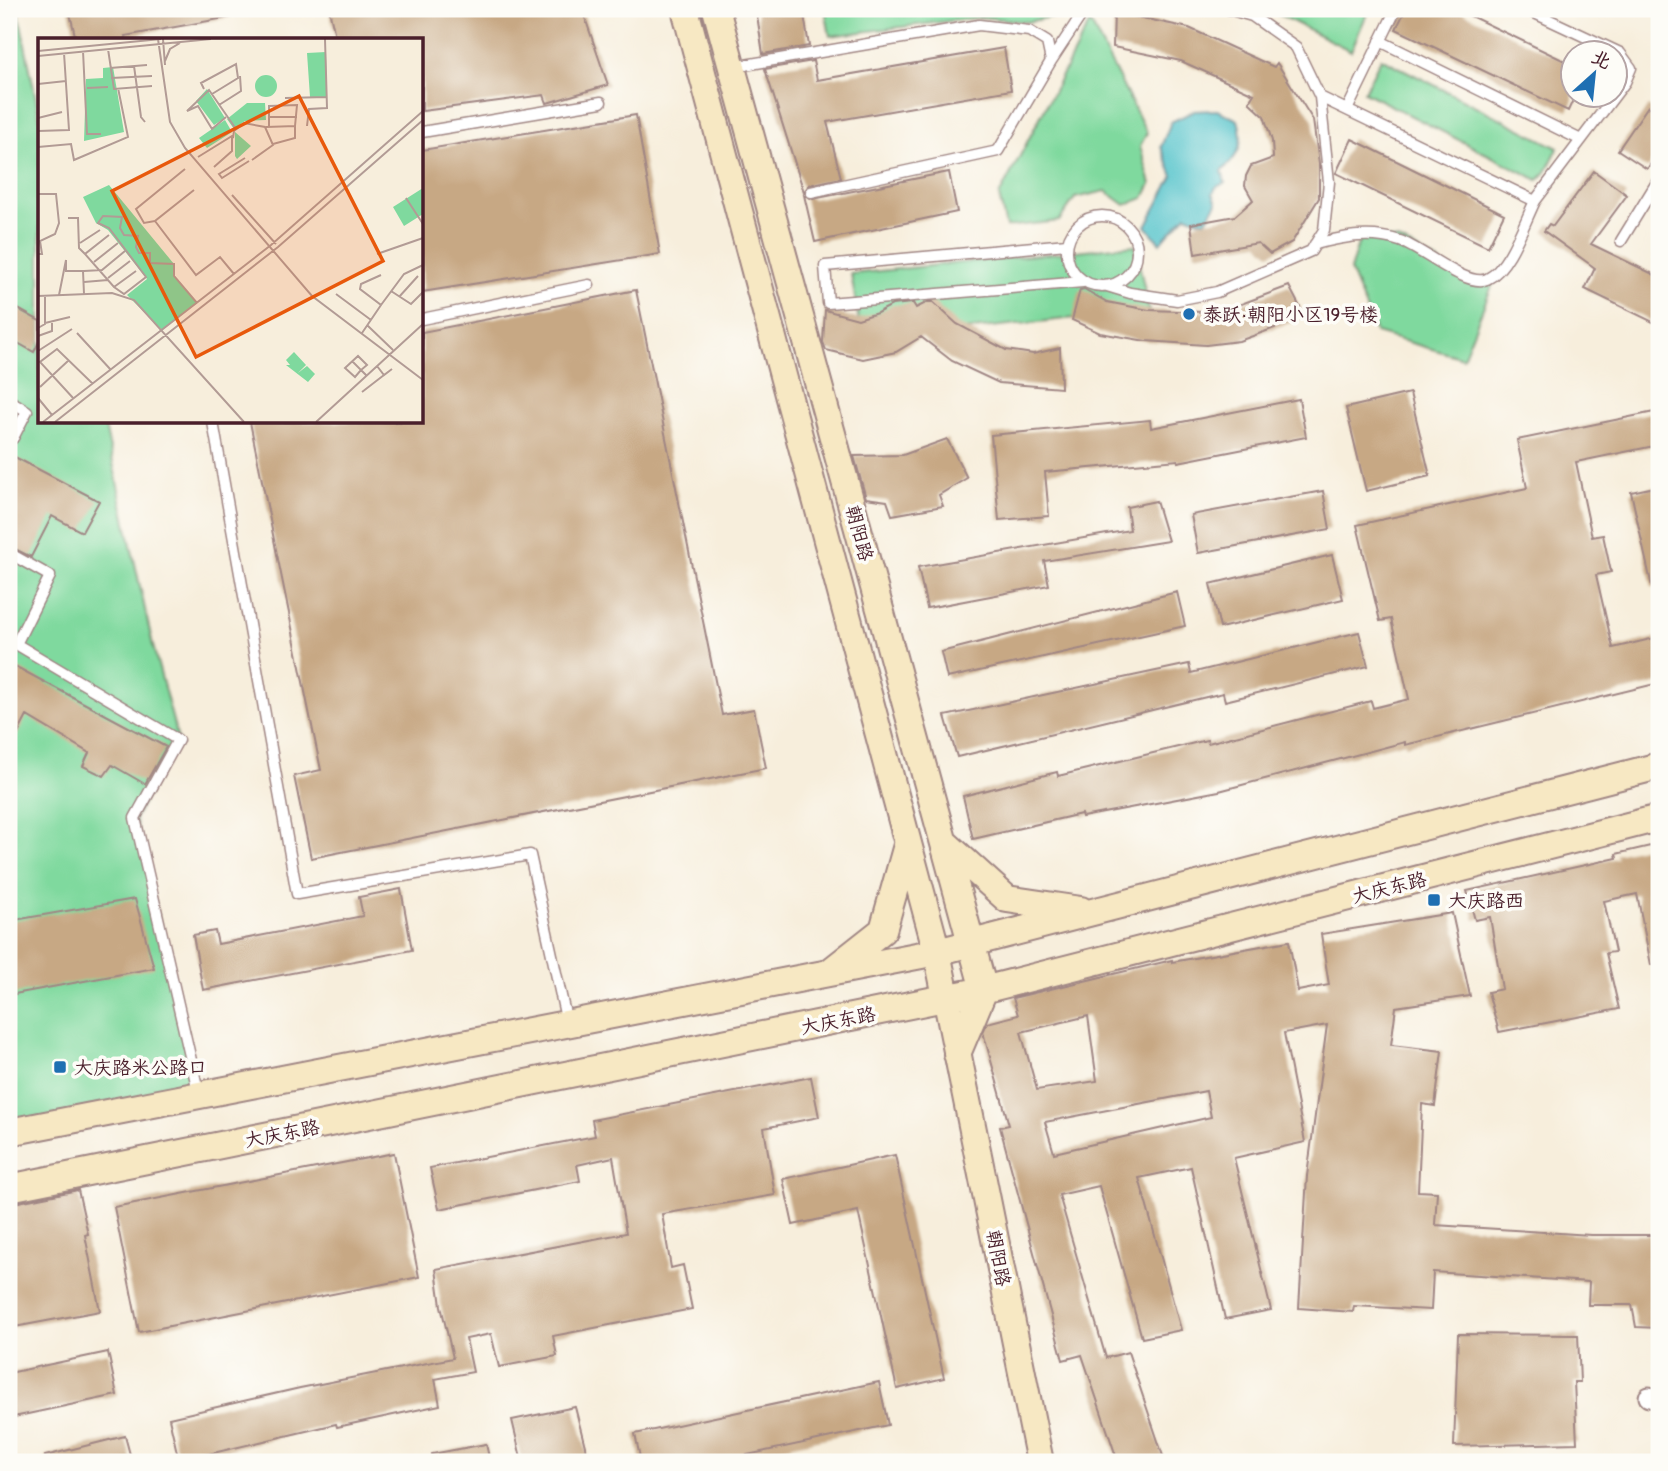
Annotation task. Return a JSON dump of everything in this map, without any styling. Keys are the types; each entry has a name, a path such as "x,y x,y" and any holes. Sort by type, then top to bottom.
{"main road":[{"name":"朝阳路","path":"685,9 937,952 1040,1462"},
{"name":"朝阳路","path":"716,9 984,990"},
{"path":"9,1132 937,952 1659,766"},
{"name":"大庆东路","path":"9,1188 984,990 1659,818"},
{"path":"829,973 883,930 907,844"},
{"path":"946,844 1007,899 1093,912"},
{"path":"957,1054 984,990"}],"lane":[{"path":"811,192 998,151 1082,14 1104,9"},
{"path":"1107,286 1130,293 1177,300 1217,292 1311,251 1324,229 1329,182 1320,96 1296,47 1252,16 1228,9"},
{"path":"1348,110 1396,9"},
{"path":"1315,244 1361,234 1401,241 1473,281 1487,279 1505,264 1535,201 1625,82 1631,68 1620,53 1526,9"},
{"path":"732,67 979,25 1029,31 1047,42 1051,61"},
{"path":"1380,41 1581,140"},
{"path":"1320,96 1535,201"},
{"path":"424,132 601,102"},
{"path":"1621,241 1659,179"},
{"path":"1067,244 825,266 828,303 1083,282 1107,286 1128,276 1137,255 1136,243 1123,223 1101,216 1089,218 1071,233 1066,256 1070,267 1083,282"},
{"path":"424,319 589,285"},
{"path":"9,400 27,411 13,438 9,438"},
{"path":"213,424 297,894 530,855 567,1024"},
{"path":"9,553 50,576 12,644 178,740 135,818 199,1095"}],"green space":[{"path":"9,9 18,9 38,109 38,424 104,424 153,646 178,740 135,818 199,1095 9,1132"},
{"path":"825,9 1067,9 1065,14 1027,22 982,17 830,36"},
{"path":"1268,9 1369,9 1351,51"},
{"path":"1090,22 1147,133 1140,146 1151,184 1144,198 1125,205 1106,191 1075,198 1059,221 1006,227 999,196"},
{"path":"1381,58 1558,148 1546,172 1538,180 1364,92"},
{"path":"1361,234 1401,241 1473,281 1495,278 1463,358 1376,333 1350,270"},
{"path":"1135,245 1149,310 862,341 851,274"}],"water":[{"path":"1217,110 1238,120 1241,135 1233,160 1222,171 1225,183 1216,187 1213,193 1217,203 1205,222 1186,215 1160,243 1146,226 1173,176 1161,147 1171,122 1194,111"}],"building":[{"path":"69,9 231,9 231,17 126,38 76,38"},
{"path":"329,9 582,9 608,85 547,103 544,95 424,111 424,38 336,38"},
{"path":"756,9 803,9 809,46 763,54"},
{"path":"1406,9 1456,9 1560,59 1560,107 1396,29"},
{"path":"1114,12 1189,28 1274,67 1277,63 1313,120 1319,164 1319,198 1292,242 1270,254 1258,243 1195,254 1191,224 1235,216 1253,200 1245,186 1246,176 1251,166 1273,158 1272,141 1264,116 1249,102 1254,94 1181,61 1113,47"},
{"path":"1004,48 1011,90 827,122 841,178 809,185 804,192 765,69 813,61 817,80"},
{"path":"1648,106 1659,113 1659,152 1647,169 1618,150"},
{"path":"636,115 660,254 424,292 424,150"},
{"path":"1352,139 1504,214 1488,247 1336,173"},
{"path":"1594,171 1627,195 1591,244 1659,277 1659,325 1585,289 1595,268 1544,231 1549,224 1553,226"},
{"path":"949,172 957,212 815,242 804,195 813,199"},
{"name":"泰跃·朝阳小区19号楼","path":"1289,286 1305,317 1239,341 1206,345 1146,341 1100,333 1072,320 1080,290 1084,289 1107,302 1149,310 1204,312 1236,306"},
{"path":"636,290 722,715 754,709 766,768 311,858 294,776 321,770 250,424 424,424 424,332"},
{"path":"933,302 957,324 1006,350 1033,354 1060,348 1061,388 999,383 952,361 921,337 896,352 863,359 826,350 823,342 825,310 858,319 892,305 913,303 916,308"},
{"path":"9,304 38,320 38,344 34,352 9,338"},
{"path":"1410,393 1430,476 1366,491 1346,408"},
{"path":"1299,399 1306,437 1178,462 1045,472 1049,516 999,520 991,435 1150,420 1151,428"},
{"path":"1659,411 1659,445 1576,462 1592,537 1603,535 1611,572 1596,575 1613,648 1659,637 1659,683 1405,745 1405,742 1219,791 1082,817 1081,814 973,839 963,796 1057,772 1058,776 1207,740 1208,743 1371,701 1373,708 1409,699 1391,619 1380,621 1357,525 1527,488 1517,440"},
{"path":"947,439 967,478 939,495 943,506 892,515 887,501 866,498 854,456 903,455"},
{"path":"9,454 99,501 82,532 52,516 31,557 9,546"},
{"path":"1659,486 1659,587 1652,587 1631,492"},
{"path":"1323,491 1330,529 1198,553 1191,515"},
{"path":"1156,501 1168,541 1044,561 1049,585 927,608 918,567 1130,530 1127,507"},
{"path":"1332,555 1343,599 1220,628 1210,584"},
{"path":"1177,592 1185,626 947,678 941,652"},
{"path":"1359,632 1368,666 1225,701 1223,693 957,757 945,716 1189,664 1191,673"},
{"path":"9,663 166,747 145,784 112,765 104,776 83,766 89,753 27,716 9,751"},
{"path":"1659,844 1659,964 1651,965 1637,894 1604,901 1615,952 1606,953 1619,1009 1499,1032 1488,992 1502,989 1490,917 1475,920 1467,891 1617,858 1616,854"},
{"path":"401,889 412,950 203,990 193,935 215,931 218,944 363,916 359,897"},
{"path":"135,899 154,968 9,995 9,921"},
{"path":"1452,913 1470,996 1396,1007 1391,1045 1442,1051 1435,1106 1422,1104 1418,1191 1437,1192 1435,1225 1591,1235 1659,1235 1659,1328 1636,1327 1632,1305 1588,1305 1589,1282 1433,1272 1431,1310 1354,1306 1353,1312 1299,1308 1307,1176 1327,1025 1284,1033 1305,1142 1234,1158 1271,1310 1225,1319 1191,1167 1139,1178 1181,1330 1142,1338 1099,1186 1059,1195 1106,1358 1128,1352 1165,1462 1118,1462 1082,1355 1063,1360 1000,1127 1009,1125 983,1032 987,1023 1018,1015 1013,998 1172,960 1289,941 1298,991 1329,985 1321,934","holes":["1088,1016 1097,1081 1037,1090 1021,1032","1206,1091 1211,1117 1054,1153 1045,1122"]},
{"path":"811,1077 819,1117 764,1128 775,1195 662,1214 671,1268 683,1265 692,1309 553,1336 557,1356 499,1367 491,1334 466,1339 473,1372 435,1379 440,1405 337,1427 336,1424 179,1461 169,1418 300,1388 453,1358 436,1269 626,1233 613,1157 577,1165 580,1181 439,1209 430,1168 595,1136 592,1120"},
{"path":"394,1153 419,1277 139,1332 114,1207"},
{"path":"895,1155 944,1378 897,1389 858,1211 793,1225 783,1179"},
{"path":"78,1190 100,1311 9,1328 9,1204"},
{"path":"1458,1334 1578,1335 1580,1382 1574,1382 1577,1443 1454,1446"},
{"path":"108,1352 117,1395 9,1418 9,1373"},
{"path":"879,1382 888,1425 714,1462 641,1462 635,1434"},
{"path":"575,1407 589,1462 522,1462 512,1420"},
{"path":"125,1436 132,1462 46,1462 45,1456"},
{"path":"486,1444 490,1462 433,1462 432,1454"}],"place":[{"name":"泰跃·朝阳小区19号楼","path":"1189,314"},
{"name":"大庆路西","path":"1434,900"},
{"name":"大庆路米公路口","path":"60,1067"}]}
